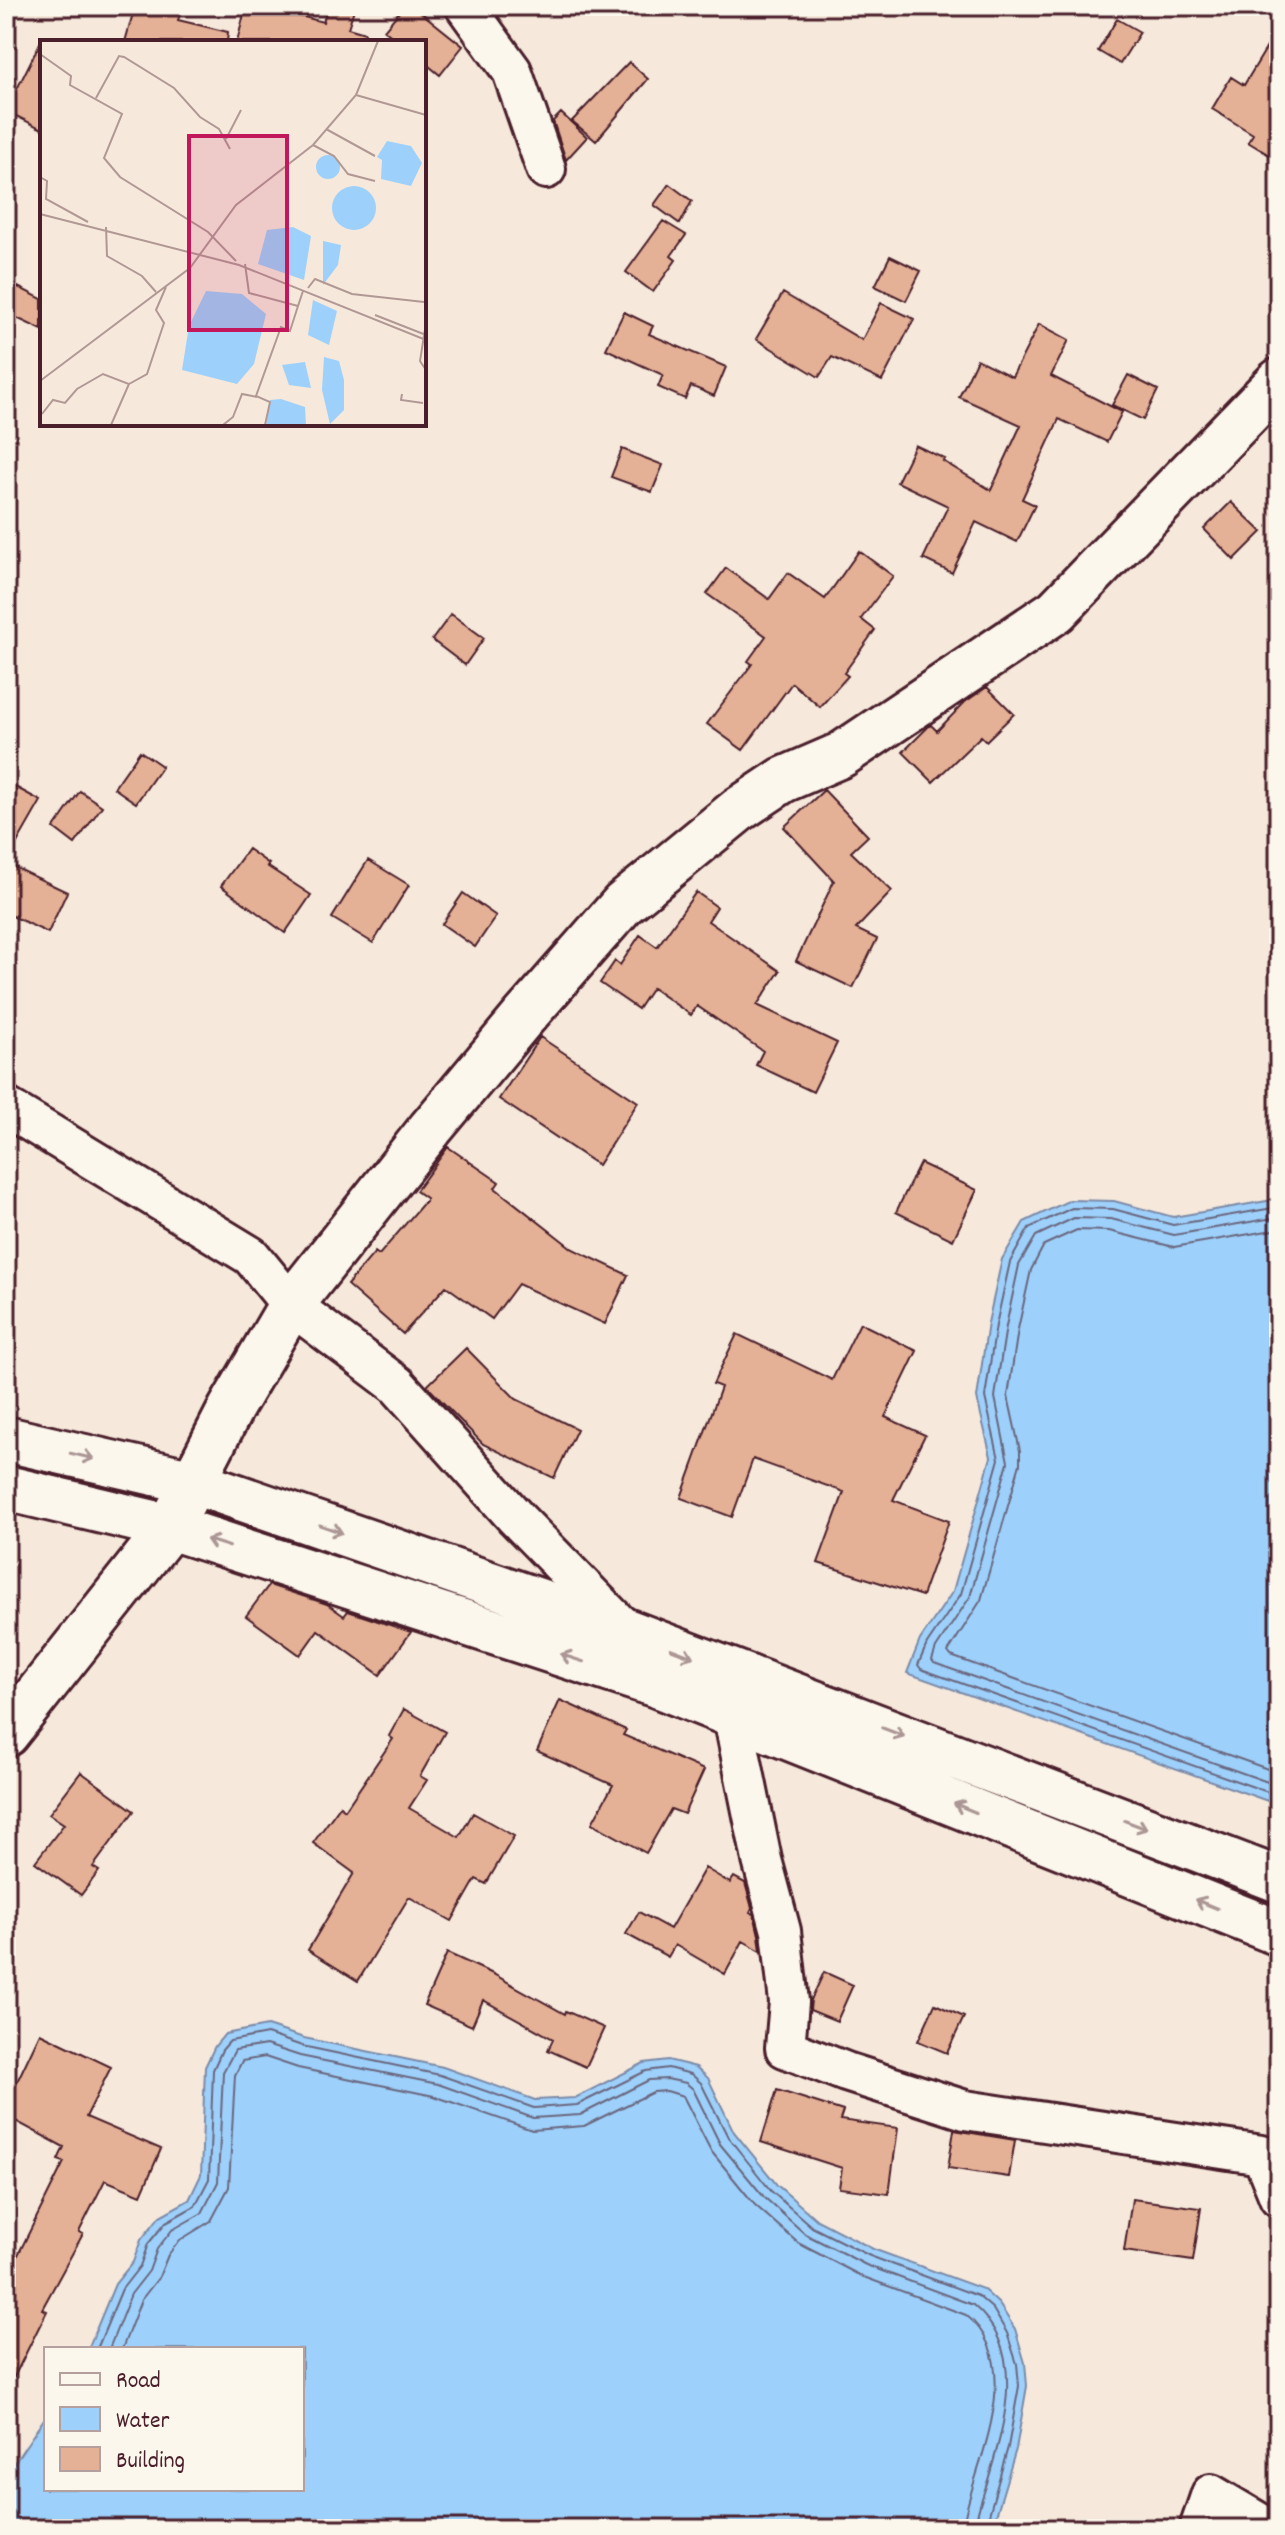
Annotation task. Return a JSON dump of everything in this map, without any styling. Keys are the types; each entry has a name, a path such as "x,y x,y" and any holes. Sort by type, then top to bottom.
{"main road":[{"path":"6,1734 170,1527 231,1408 291,1305 431,1128 623,904 738,810 783,780 841,755 1056,611 1279,381"},
{"path":"6,1439 194,1482 626,1631 1279,1880"},
{"path":"6,1488 170,1527 657,1685 1279,1933"}],"street":[{"path":"480,15 512,71 546,169"},
{"path":"6,1107 251,1256 291,1305 397,1385 516,1518 626,1631"},
{"path":"734,1673 733,1717 762,1860 781,1931 789,2002 785,2048 846,2072 965,2110 1262,2155 1279,2197"},
{"path":"1199,2529 1211,2494 1270,2529"}],"water":[{"path":"1279,1199 1279,1805 907,1673 920,1640 953,1591 991,1457 977,1398 988,1323 1002,1259 1024,1222 1070,1200 1114,1201 1173,1217"},
{"path":"267,2026 304,2038 443,2067 535,2100 575,2098 644,2063 668,2060 696,2067 708,2078 734,2132 777,2185 817,2220 873,2249 983,2289 999,2304 1015,2329 1025,2363 1027,2386 1016,2449 992,2529 6,2529 6,2475 44,2419 44,2491 304,2491 304,2347 89,2347 115,2284 133,2262 141,2240 160,2216 189,2200 201,2175 205,2067 225,2034"}],"building":[{"path":"135,6 183,6 178,20 228,32 227,40 126,40"},
{"path":"246,6 262,6 323,22 328,6 355,6 348,28 365,33 364,40 238,40"},
{"path":"404,6 413,6 463,46 440,75 426,64 426,40 396,40 384,30"},
{"path":"1117,19 1140,32 1120,64 1098,51"},
{"path":"1279,27 1279,161 1248,142 1253,134 1212,109 1231,77 1244,85"},
{"path":"40,43 40,128 6,111"},
{"path":"629,62 648,79 596,141 572,121"},
{"path":"561,113 587,137 566,160 553,121"},
{"path":"669,184 692,201 680,224 654,205"},
{"path":"663,221 686,235 671,256 676,260 653,292 626,272"},
{"path":"890,256 921,271 906,301 875,286"},
{"path":"6,281 40,298 40,329 6,313"},
{"path":"783,293 862,340 881,303 914,319 882,381 832,357 819,377 756,339"},
{"path":"624,312 653,326 649,334 726,367 714,396 691,386 685,399 658,387 663,375 606,349"},
{"path":"1039,324 1069,340 1051,376 1122,412 1107,442 1059,419 1022,499 1035,505 1017,542 976,522 952,573 923,559 948,506 897,482 915,445 945,459 943,461 991,490 1021,425 959,397 977,359 1012,377"},
{"path":"1128,375 1158,390 1143,420 1112,405"},
{"path":"622,449 663,465 652,492 611,477"},
{"path":"1231,502 1262,532 1234,560 1204,529"},
{"path":"859,551 893,576 861,619 875,630 844,673 848,676 820,707 792,683 743,750 707,724 752,664 748,661 766,636 707,594 726,568 769,599 788,573 825,599"},
{"path":"451,614 484,638 465,665 432,640"},
{"path":"987,687 1014,714 986,741 981,736 933,782 903,752 928,727 931,725 937,731 965,702"},
{"path":"140,751 162,766 136,803 114,788"},
{"path":"6,782 41,801 6,862"},
{"path":"824,790 868,836 851,852 892,891 856,929 877,939 853,988 796,961 834,881 784,827"},
{"path":"80,791 102,806 75,844 54,828"},
{"path":"248,849 269,864 267,866 311,895 285,933 221,886"},
{"path":"368,860 409,885 373,943 332,918"},
{"path":"6,863 67,892 48,933 6,913"},
{"path":"696,892 717,907 708,921 780,971 757,1005 837,1043 813,1092 756,1065 763,1051 697,1006 691,1015 652,988 638,1009 600,983 615,961 620,965 640,935 657,947"},
{"path":"463,893 496,916 475,947 442,924"},
{"path":"540,1037 638,1102 598,1165 499,1099"},
{"path":"448,1147 499,1182 495,1188 573,1249 628,1275 605,1324 518,1284 492,1319 446,1286 403,1334 347,1285 375,1252 379,1255 427,1199 416,1191"},
{"path":"920,1163 977,1190 953,1240 896,1212"},
{"path":"860,1323 917,1351 885,1417 925,1435 893,1500 949,1521 922,1596 818,1563 844,1492 753,1459 732,1517 681,1498 721,1387 713,1384 737,1334 832,1380"},
{"path":"466,1348 516,1399 577,1429 554,1478 483,1444 427,1386"},
{"path":"269,1585 327,1604 344,1616 348,1611 411,1632 380,1675 318,1630 300,1655 246,1616"},
{"path":"560,1700 626,1730 623,1735 704,1770 684,1814 671,1809 646,1853 592,1823 613,1785 537,1751"},
{"path":"404,1709 445,1732 420,1776 427,1780 409,1808 459,1837 473,1813 514,1836 486,1884 476,1879 452,1921 409,1897 358,1981 308,1950 354,1873 313,1843 340,1806 345,1810 393,1739 389,1736"},
{"path":"81,1772 134,1811 93,1867 99,1871 81,1895 35,1862 64,1824 49,1814"},
{"path":"705,1868 730,1883 734,1877 745,1883 752,1908 750,1912 754,1914 759,1935 761,1951 743,1941 725,1974 675,1945 668,1957 626,1934 639,1912 670,1929"},
{"path":"447,1953 493,1974 565,2014 566,2011 604,2028 586,2067 548,2050 553,2039 483,2000 472,2026 424,2005"},
{"path":"824,1972 853,1985 837,2021 810,2010 811,2000"},
{"path":"935,2004 964,2017 947,2053 918,2041"},
{"path":"40,2033 111,2067 86,2117 161,2149 141,2195 105,2180 79,2232 83,2234 42,2309 47,2311 6,2393 6,2291 16,2272 11,2269 64,2162 58,2160 64,2147 6,2116 6,2083 14,2088"},
{"path":"777,2090 843,2111 840,2120 898,2128 889,2194 839,2188 842,2168 761,2142"},
{"path":"954,2130 1015,2140 1009,2177 948,2168"},
{"path":"1132,2199 1201,2208 1193,2261 1124,2251"}]}
